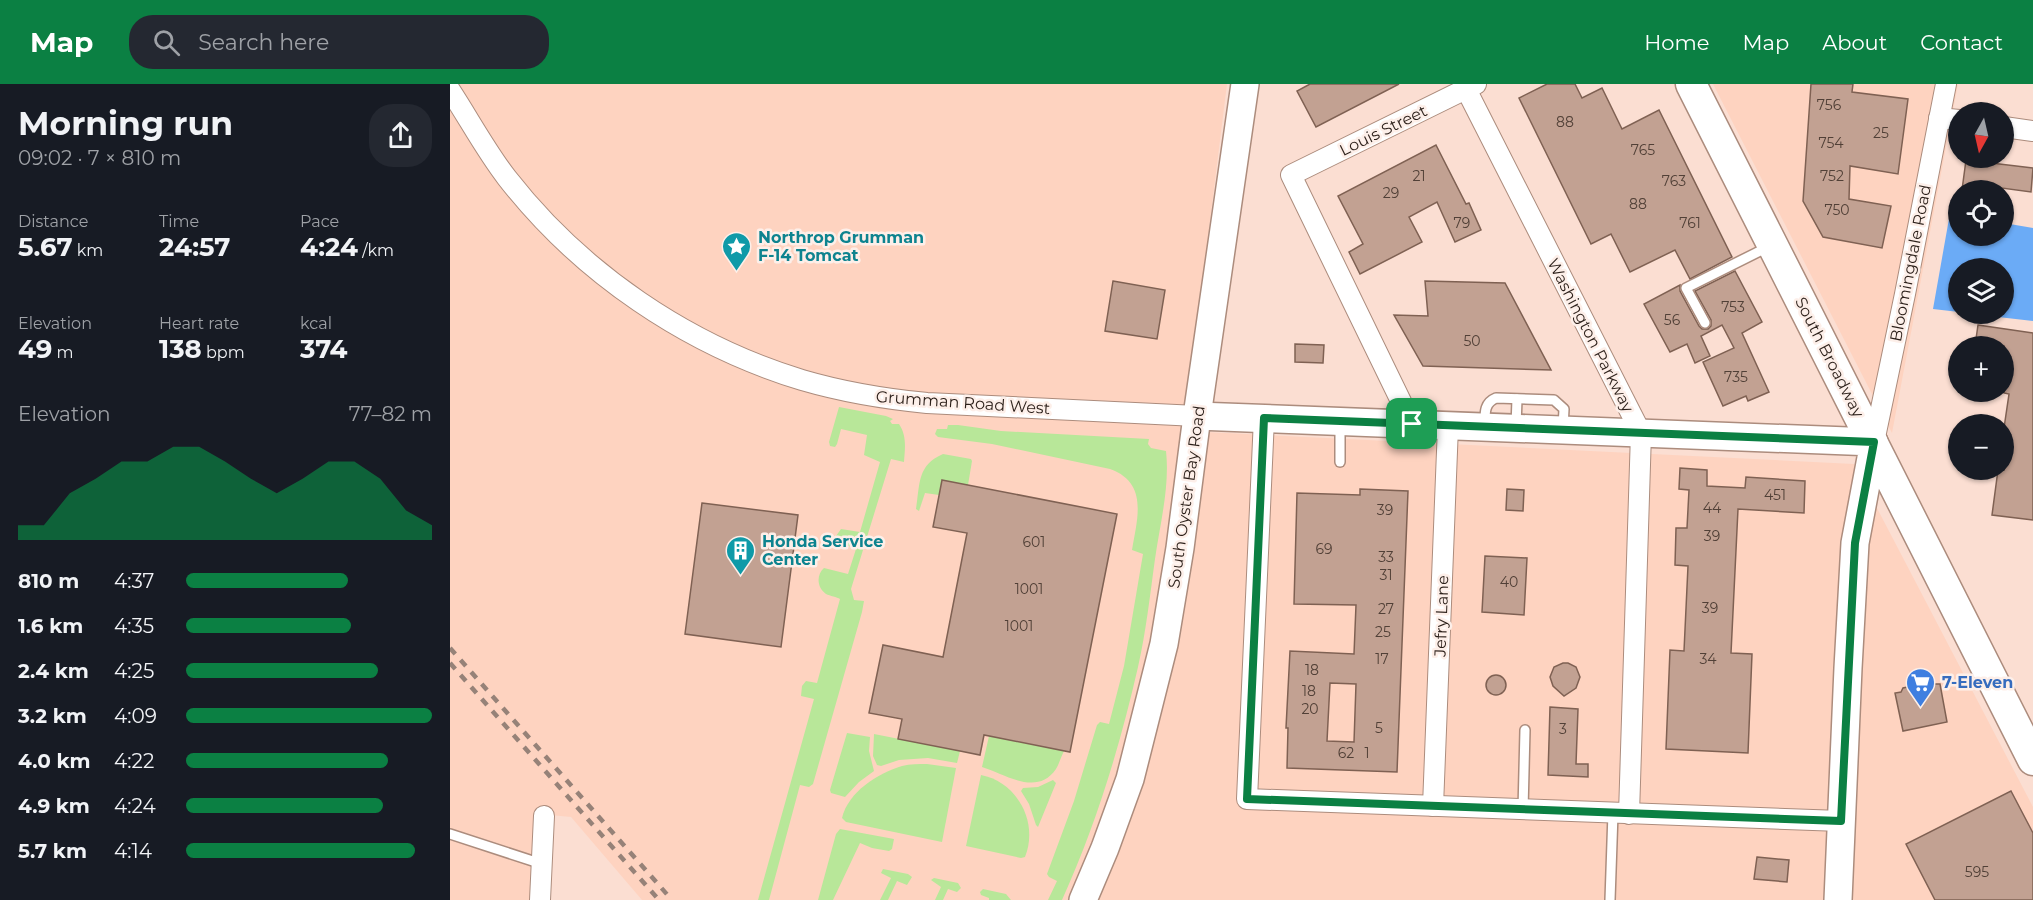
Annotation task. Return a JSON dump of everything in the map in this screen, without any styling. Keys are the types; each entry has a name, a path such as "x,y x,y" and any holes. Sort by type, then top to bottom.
{"main road":[{"name":"South Broadway","path":"1691,84 2033,760"}],"street":[{"name":"South Oyster Bay Road","path":"1083,900 1130,780 1164,644 1245,84"},
{"name":"Bloomingdale Road","path":"1874,442 1946,84"},
{"name":"Louis Street","path":"1412,424 1291,175 1471,87"},
{"name":"Washington Parkway","path":"1471,87 1641,433 1621,814"},
{"name":"Grumman Road West","path":"450,90 506,177 560,237 607,279 633,297 671,321 734,355 802,380 885,399 1197,416"},
{"path":"1939,118 1948,119"},
{"path":"2014,128 2033,131"},
{"path":"1197,416 1874,442 1855,543 1838,900"},
{"path":"1264,418 1247,799 1841,821"},
{"name":"Jefry Lane","path":"1433,806 1448,426"},
{"path":"540,900 544,816"}],"lane":[{"path":"1705,323 1686,288 1773,244"},
{"path":"1484,427 1486,406 1496,398 1554,400 1563,409 1563,430"},
{"path":"1515,428 1517,399"},
{"path":"1340,421 1340,462"},
{"path":"1523,810 1525,730"},
{"path":"1611,900 1621,814"},
{"path":"450,834 542,864"}],"shaded area":[{"path":"450,84 1227,84 1184,431 1854,464 2033,807 2033,900 642,900 571,817 550,815 546,900 450,900"},
{"path":"1713,84 1958,84 1955,102 1948,102 1948,137 1892,433"}],"green space":[{"path":"839,407 886,416 893,419 890,421 892,424 899,424 904,438 904,462 891,459 851,589 854,600 864,601 862,612 813,784 809,787 800,785 769,900 758,900 814,699 801,696 802,686 806,681 817,683 840,599 823,591 819,585 820,574 824,568 848,574 856,549 844,544 844,541 837,540 836,536 841,529 860,532 880,462 864,455 867,435 841,429 837,444 835,447 830,446 829,442"},
{"path":"948,425 1001,431 1149,439 1148,444 1151,448 1166,451 1167,478 1164,505 1138,667 1106,785 1086,843 1062,900 1048,900 1057,881 1047,874 1074,801 1097,725 1100,722 1109,724 1124,666 1143,554 1132,550 1138,503 1131,483 1110,469 992,444 938,437 935,434 937,429 947,429"},
{"path":"943,454 971,459 968,485 942,480 939,495 925,493 919,511 916,509 921,476 928,464"},
{"path":"847,733 870,737 869,751 874,771 859,782 845,797 831,793 830,790"},
{"path":"874,734 960,751 957,763 928,758 899,760 881,766 877,765 873,756"},
{"path":"989,736 1064,751 1056,769 1048,777 1030,783 1020,781 982,767"},
{"path":"911,764 956,768 942,842 846,822 842,818 845,809 857,792 883,773"},
{"path":"981,775 1005,786 1022,806 1029,830 1029,844 1025,857 966,846"},
{"path":"1053,780 1056,783 1038,827 1021,791 1023,788 1038,787"},
{"path":"840,829 894,839 892,849 889,851 872,848 860,843 833,900 818,900 836,834"},
{"path":"883,869 908,874 912,877 907,885 897,881 888,900 880,900 891,878 881,873"},
{"path":"934,878 958,883 961,888 957,892 948,889 943,900 935,900 941,887 931,880"},
{"path":"983,889 1006,894 1011,900 989,900 981,895 980,892"}],"water":[{"path":"1948,224 1948,246 2014,246 2014,225 2033,228 2033,321 2014,319 2014,258 1948,258 1948,311 1933,309"}],"building":[{"path":"1310,84 1399,84 1316,127 1297,91"},
{"path":"1547,84 1575,84 1582,98 1602,88 1622,129 1659,110 1732,257 1690,279 1675,250 1630,272 1611,234 1591,244 1519,98"},
{"path":"1811,84 1853,84 1852,92 1908,99 1898,174 1850,166 1849,199 1891,206 1882,248 1823,237 1803,201"},
{"path":"1436,145 1466,204 1469,203 1481,230 1455,242 1437,202 1409,217 1422,242 1360,274 1349,252 1363,244 1338,196"},
{"path":"2014,166 2033,168 2031,192 2014,190 2014,180 1963,180 1965,168 2014,168"},
{"path":"1735,271 1762,322 1742,333 1769,392 1748,401 1746,396 1723,406 1703,362 1734,348 1722,325 1701,336 1710,356 1695,363 1687,344 1670,352 1644,304 1680,285 1680,291 1699,326 1702,329 1708,329 1711,326 1711,320 1695,291"},
{"path":"1113,281 1165,290 1157,339 1105,331"},
{"path":"1425,281 1505,283 1551,370 1423,366 1394,315 1428,316"},
{"path":"1978,325 2033,333 2033,520 1992,515 1997,480 2014,480 2014,414 2006,414 2008,402 2014,402 2014,336 1976,336"},
{"path":"1295,344 1324,345 1323,363 1295,362"},
{"path":"1680,468 1707,470 1707,486 1745,488 1746,477 1805,481 1804,513 1738,509 1731,653 1752,654 1748,753 1666,749 1670,650 1684,651 1688,566 1675,565 1676,528 1687,528 1689,490 1679,489"},
{"path":"942,480 1117,514 1070,752 984,735 980,755 898,739 902,719 869,713 883,645 943,657 967,533 933,527"},
{"path":"1360,489 1408,491 1397,772 1287,768 1288,728 1286,728 1290,651 1354,654 1356,605 1294,604 1297,493 1360,495","holes":["1330,683 1356,684 1354,742 1327,741"]},
{"path":"1507,489 1524,490 1523,511 1506,510"},
{"name":"Honda Service Center","path":"702,503 798,515 781,647 685,634"},
{"path":"1485,556 1527,558 1524,615 1482,612"},
{"path":"1563,663 1576,667 1580,677 1576,688 1564,696 1553,686 1550,677 1554,667"},
{"path":"1492,675 1500,675 1506,681 1506,689 1500,695 1492,695 1486,689 1486,681"},
{"name":"7-Eleven","path":"1932,682 1940,684 1947,722 1903,731 1895,693 1901,692 1903,688"},
{"path":"1550,707 1578,709 1576,764 1588,764 1588,777 1548,775"},
{"path":"2011,791 2033,833 2033,900 1935,900 1906,844"},
{"path":"1757,857 1789,860 1787,882 1754,879"}],"railway":[{"path":"450,648 672,900"},
{"path":"450,663 659,900"}],"place":[{"name":"Northrop Grumman F-14 Tomcat","path":"737,272"},
{"name":"Honda Service Center","path":"741,576"},
{"name":"7-Eleven","path":"1921,708"}],"route":[{"path":"1264,418 1412,424 1874,442 1855,543 1841,821 1247,799 1264,418"}]}
